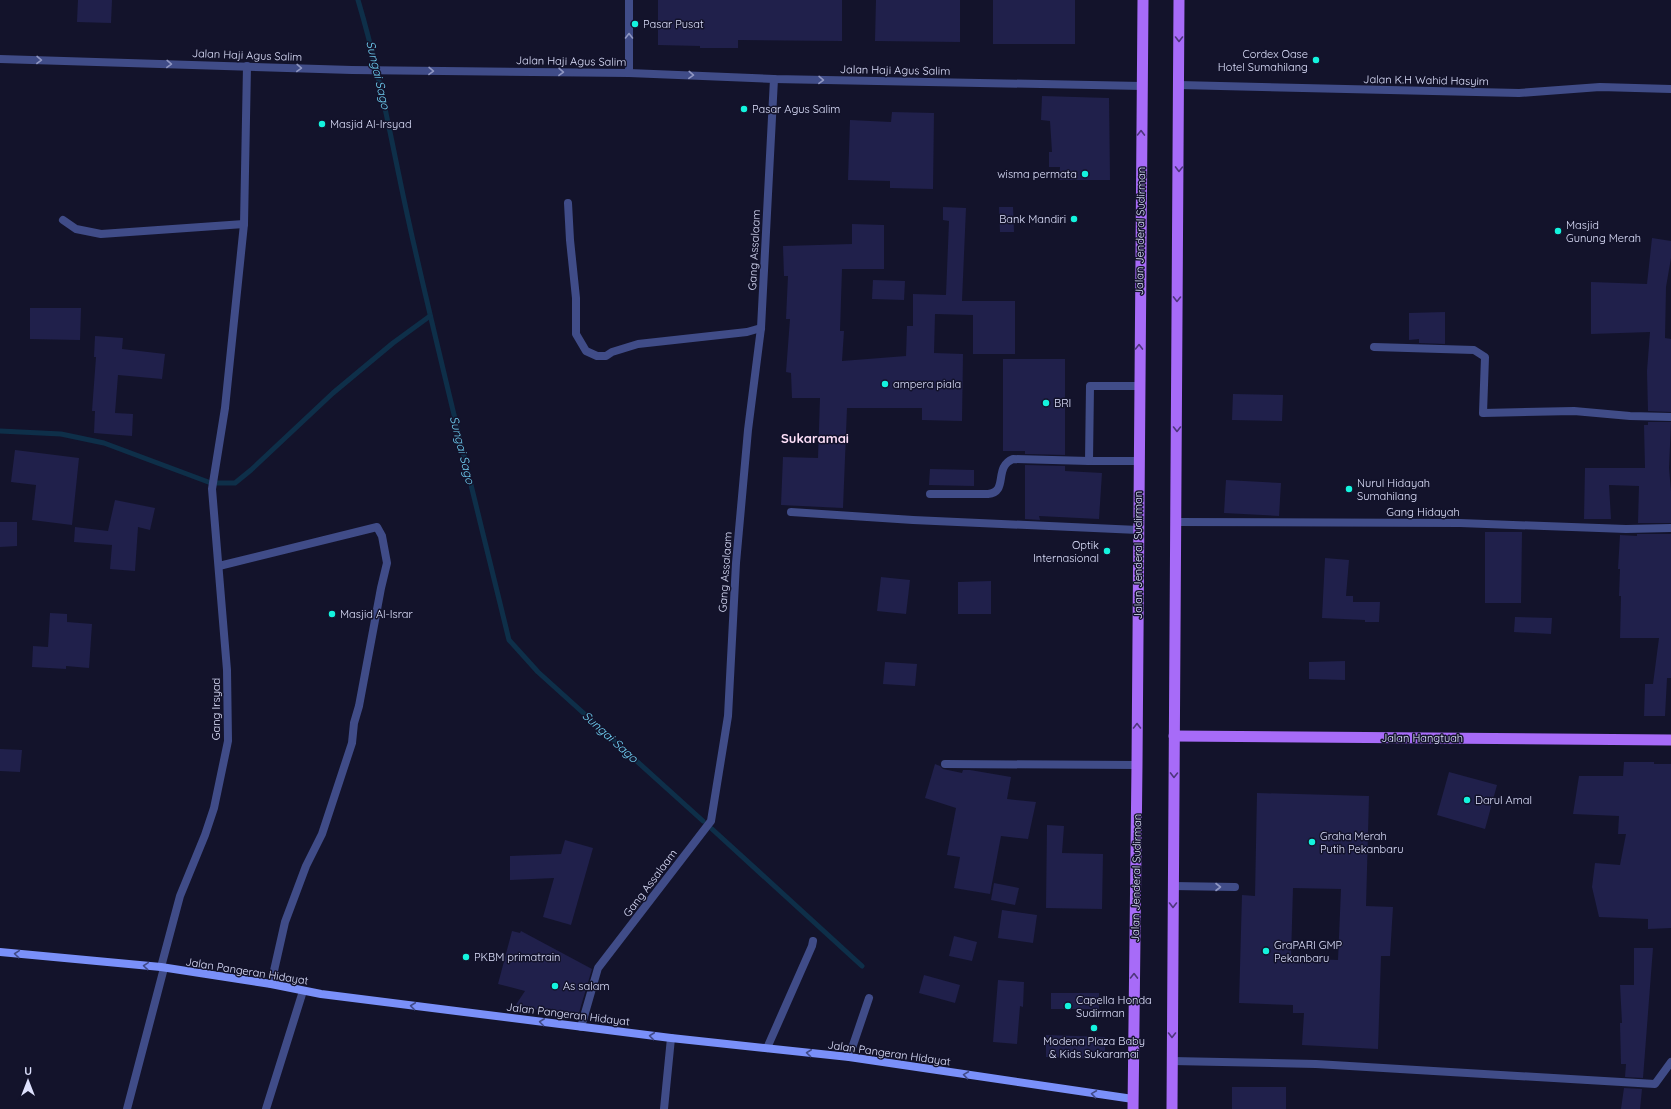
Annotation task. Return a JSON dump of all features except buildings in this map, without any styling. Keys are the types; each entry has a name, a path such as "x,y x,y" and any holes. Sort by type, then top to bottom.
{"main road":[{"name":"Jalan Jenderal Sudirman","path":"1133,1104 1143,0"},
{"path":"1172,1109 1172,886 1179,0"},
{"name":"Jalan Hangtuah","path":"1174,736 1671,740"},
{"name":"Jalan Pangeran Hidayat","path":"0,952 162,968 372,1001 671,1038 848,1057 1133,1104"}],"street":[{"path":"629,0 630,73"},
{"name":"Jalan Haji Agus Salim","path":"0,59 352,70 630,73 774,79 1142,86"},
{"name":"Gang Irsyad","path":"127,1109 180,896 205,835 214,808 228,741 227,670 212,489 226,408 244,224 247,66"},
{"name":"Gang Assalaam","path":"581,1026 598,968 711,821 728,716 736,563 748,430 761,328 774,79"},
{"name":"Jalan K.H Wahid Hasyim","path":"1179,85 1520,93 1600,87 1671,89"},
{"path":"568,203 576,298 576,334 586,351 596,356 606,356 612,352 638,344 747,332 761,328"},
{"path":"64,220 76,229 101,234 244,224"},
{"path":"1374,347 1474,350 1485,357 1483,413 1574,411 1630,416 1671,417"},
{"path":"1089,461 1090,386 1139,386"},
{"path":"930,494 994,493 999,487 1002,468 1007,462 1012,460 1139,461"},
{"path":"791,512 913,520 1138,530"},
{"name":"Gang Hidayah","path":"1175,522 1460,523 1626,529 1671,528"},
{"path":"219,566 377,527 382,536 387,563 359,706 354,723 352,743 322,834 306,866 285,922 271,984"},
{"path":"945,764 1137,765"},
{"path":"1172,886 1235,887"},
{"path":"767,1048 812,946 813,940"},
{"path":"266,1109 303,991"},
{"path":"848,1057 869,998"},
{"path":"664,1109 671,1038"},
{"path":"1172,1061 1316,1064 1654,1084 1671,1062"}],"waterway":[{"name":"Sungai Sago","path":"358,0 374,60 437,344 509,640 538,672 703,821"},
{"path":"0,431 61,434 104,443 211,483 235,483 251,470 333,393 393,343 430,316"},
{"name":"Sungai Sago","path":"712,829 862,966"}],"place":[{"name":"Pasar Pusat","path":"635,24"},
{"name":"Cordex Oase Hotel Sumahilang","path":"1316,60"},
{"name":"Pasar Agus Salim","path":"744,109"},
{"name":"Masjid Al-Irsyad","path":"322,124"},
{"name":"wisma permata","path":"1085,174"},
{"name":"Bank Mandiri","path":"1074,219"},
{"name":"Masjid Gunung Merah","path":"1558,231"},
{"name":"ampera piala","path":"885,384"},
{"name":"BRI","path":"1046,403"},
{"name":"Nurul Hidayah Sumahilang","path":"1349,489"},
{"name":"Optik Internasional","path":"1107,551"},
{"name":"Masjid Al-Israr","path":"332,614"},
{"name":"Darul Amal","path":"1467,800"},
{"name":"Graha Merah Putih Pekanbaru","path":"1312,842"},
{"name":"GraPARI GMP Pekanbaru","path":"1266,951"},
{"name":"PKBM primatrain","path":"466,957"},
{"name":"As salam","path":"555,986"},
{"name":"Capella Honda Sudirman","path":"1068,1006"},
{"name":"Modena Plaza Baby & Kids Sukaramai","path":"1094,1028"}],"district":[{"name":"Sukaramai","path":"815,438"}]}
